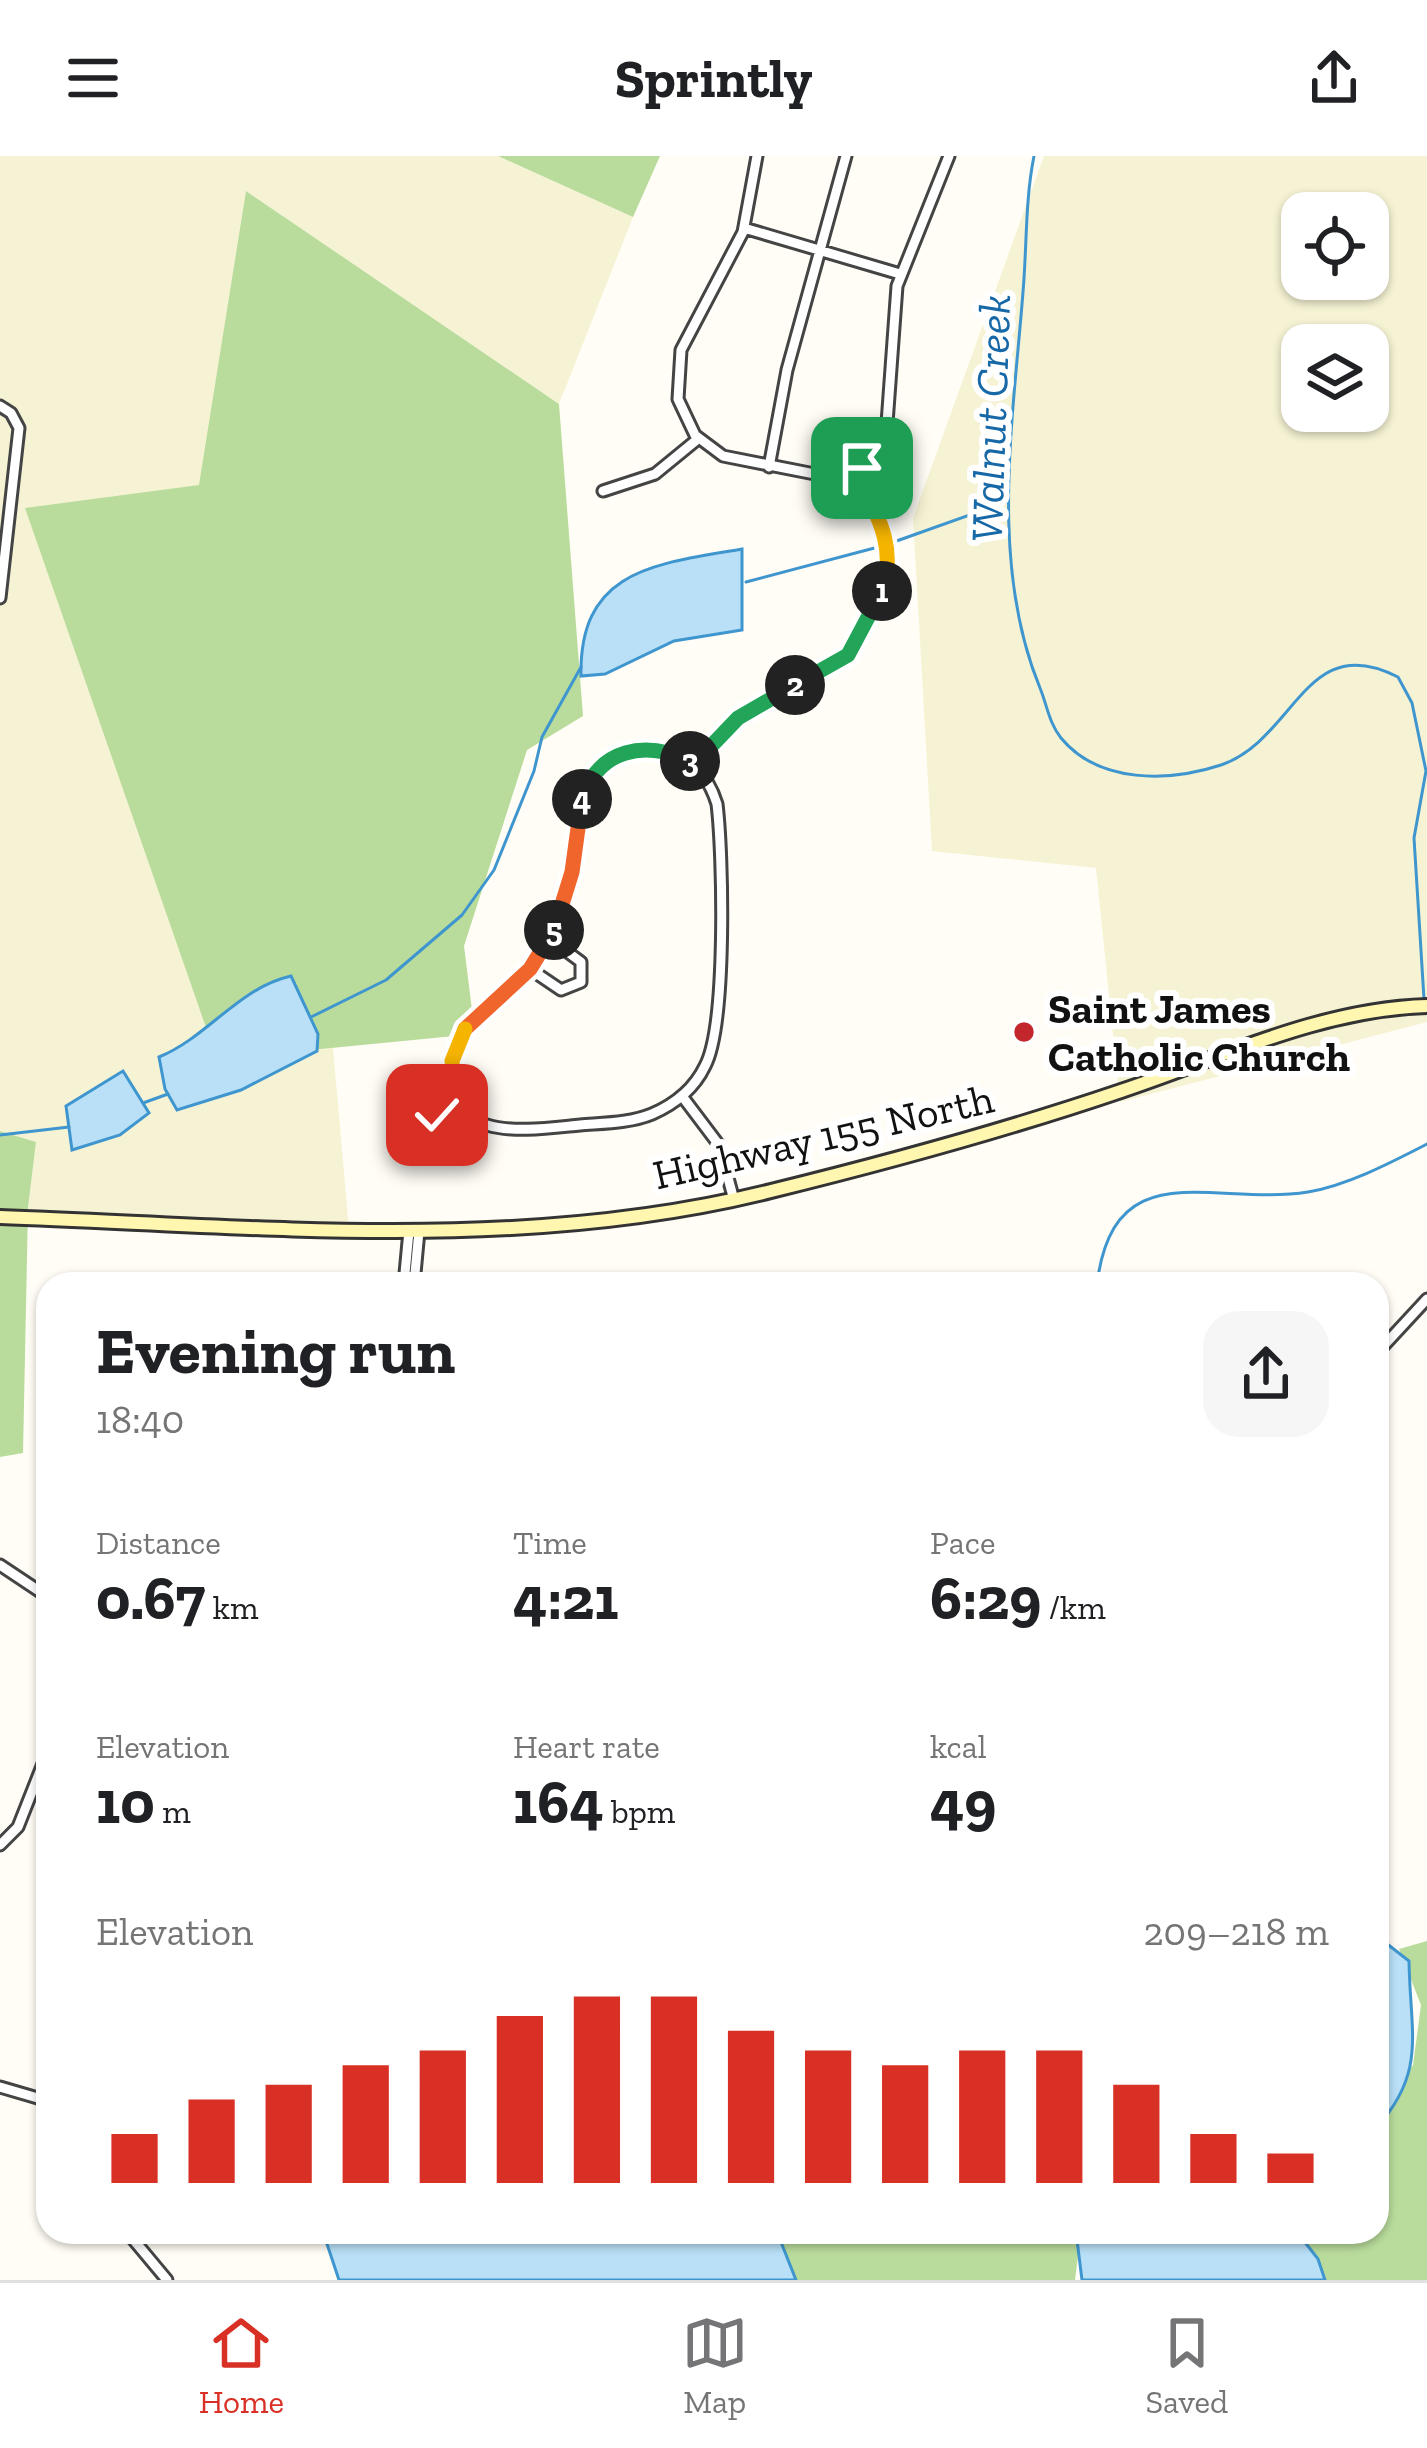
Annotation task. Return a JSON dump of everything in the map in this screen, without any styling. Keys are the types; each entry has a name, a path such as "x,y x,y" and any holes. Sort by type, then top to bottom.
{"main road":[{"name":"Highway 155 North","path":"0,1217 414,1231 548,1225 734,1200 1030,1122 1286,1034 1379,1010 1427,1006"}],"street":[{"path":"758,156 744,229 677,364 679,405 699,438 727,458 826,477 856,471 878,453 889,428 890,334 900,274 949,156"},
{"path":"769,467 787,370 845,156"},
{"path":"744,229 900,274"},
{"path":"0,406 11,413 19,428 0,598"},
{"path":"603,491 655,474 699,438"},
{"path":"694,764 738,718 834,665 862,636 889,559 885,534 856,471"},
{"path":"637,748 661,749 694,764 708,780 718,811 716,1029 706,1066 682,1096 627,1120 515,1131 478,1121 456,1097 452,1061 459,1038 530,969 550,939 567,895 581,805 594,774 611,759 637,748"},
{"path":"530,969 561,990 581,982 581,962 550,939"},
{"path":"682,1096 719,1145 734,1200"},
{"path":"456,1097 438,1111 440,1133 459,1138 478,1121"},
{"path":"406,1272 414,1231"},
{"path":"414,1231 414,1272"},
{"path":"1389,1340 1427,1299"},
{"path":"0,1565 36,1589"},
{"path":"0,1845 18,1827 36,1781"},
{"path":"0,2087 36,2098"},
{"path":"137,2244 167,2280"}],"shaded area":[{"path":"0,156 498,156 633,217 559,404 246,191 200,485 217,1058 333,1048 349,1229 28,1209 36,1142 0,1131"},
{"path":"1044,156 1427,156 1427,1022 1120,1102 1096,868 932,851 913,518"}],"green space":[{"path":"498,156 660,156 633,217"},
{"path":"246,191 559,404 583,716 527,750 464,946 475,1034 217,1059 25,508 199,485"},
{"path":"0,1131 36,1142 28,1208 23,1453 0,1457"},
{"path":"1427,1941 1427,2280 1321,2280 1297,2244 1389,2244 1389,2096 1413,2065 1421,2005 1399,1949"},
{"path":"782,2244 1080,2244 1075,2280 792,2280"}],"water":[{"path":"742,549 742,630 674,641 605,674 581,676 584,640 593,613 609,592 653,567"},
{"path":"291,976 318,1034 317,1051 241,1090 177,1110 165,1089 159,1057 193,1038 255,991"},
{"path":"123,1071 149,1113 120,1135 72,1150 66,1106"},
{"path":"1389,1945 1409,1961 1412,2030 1409,2069 1389,2112"},
{"path":"327,2244 782,2244 796,2280 339,2280"},
{"path":"1078,2244 1306,2244 1325,2280 1082,2280"}],"waterway":[{"name":"Walnut Creek","path":"1034,156 1011,441 1010,542 1024,641 1054,726 1077,753 1115,771 1158,776 1201,771 1246,752 1321,677 1342,667 1367,666 1398,677 1412,703 1426,771 1414,838 1424,999"},
{"path":"891,543 1006,502"},
{"path":"746,582 882,546"},
{"path":"311,1017 386,980 462,915 494,870 534,771 542,737 581,667"},
{"path":"143,1103 168,1094"},
{"path":"0,1135 69,1127"},
{"name":"Walnut Creek","path":"1100,1272 1107,1242 1124,1215 1146,1200 1173,1193 1308,1192 1353,1179 1427,1144"}],"place":[{"name":"Saint James Catholic Church","path":"1024,1032"}],"route":[{"path":"437,1115 442,1105 456,1097 452,1061 462,1033 526,973 550,939 567,895 583,797 600,767 637,748 668,752 694,764 707,745 738,718 834,665 858,643 883,588 889,559 885,534 856,471 862,468"}]}
